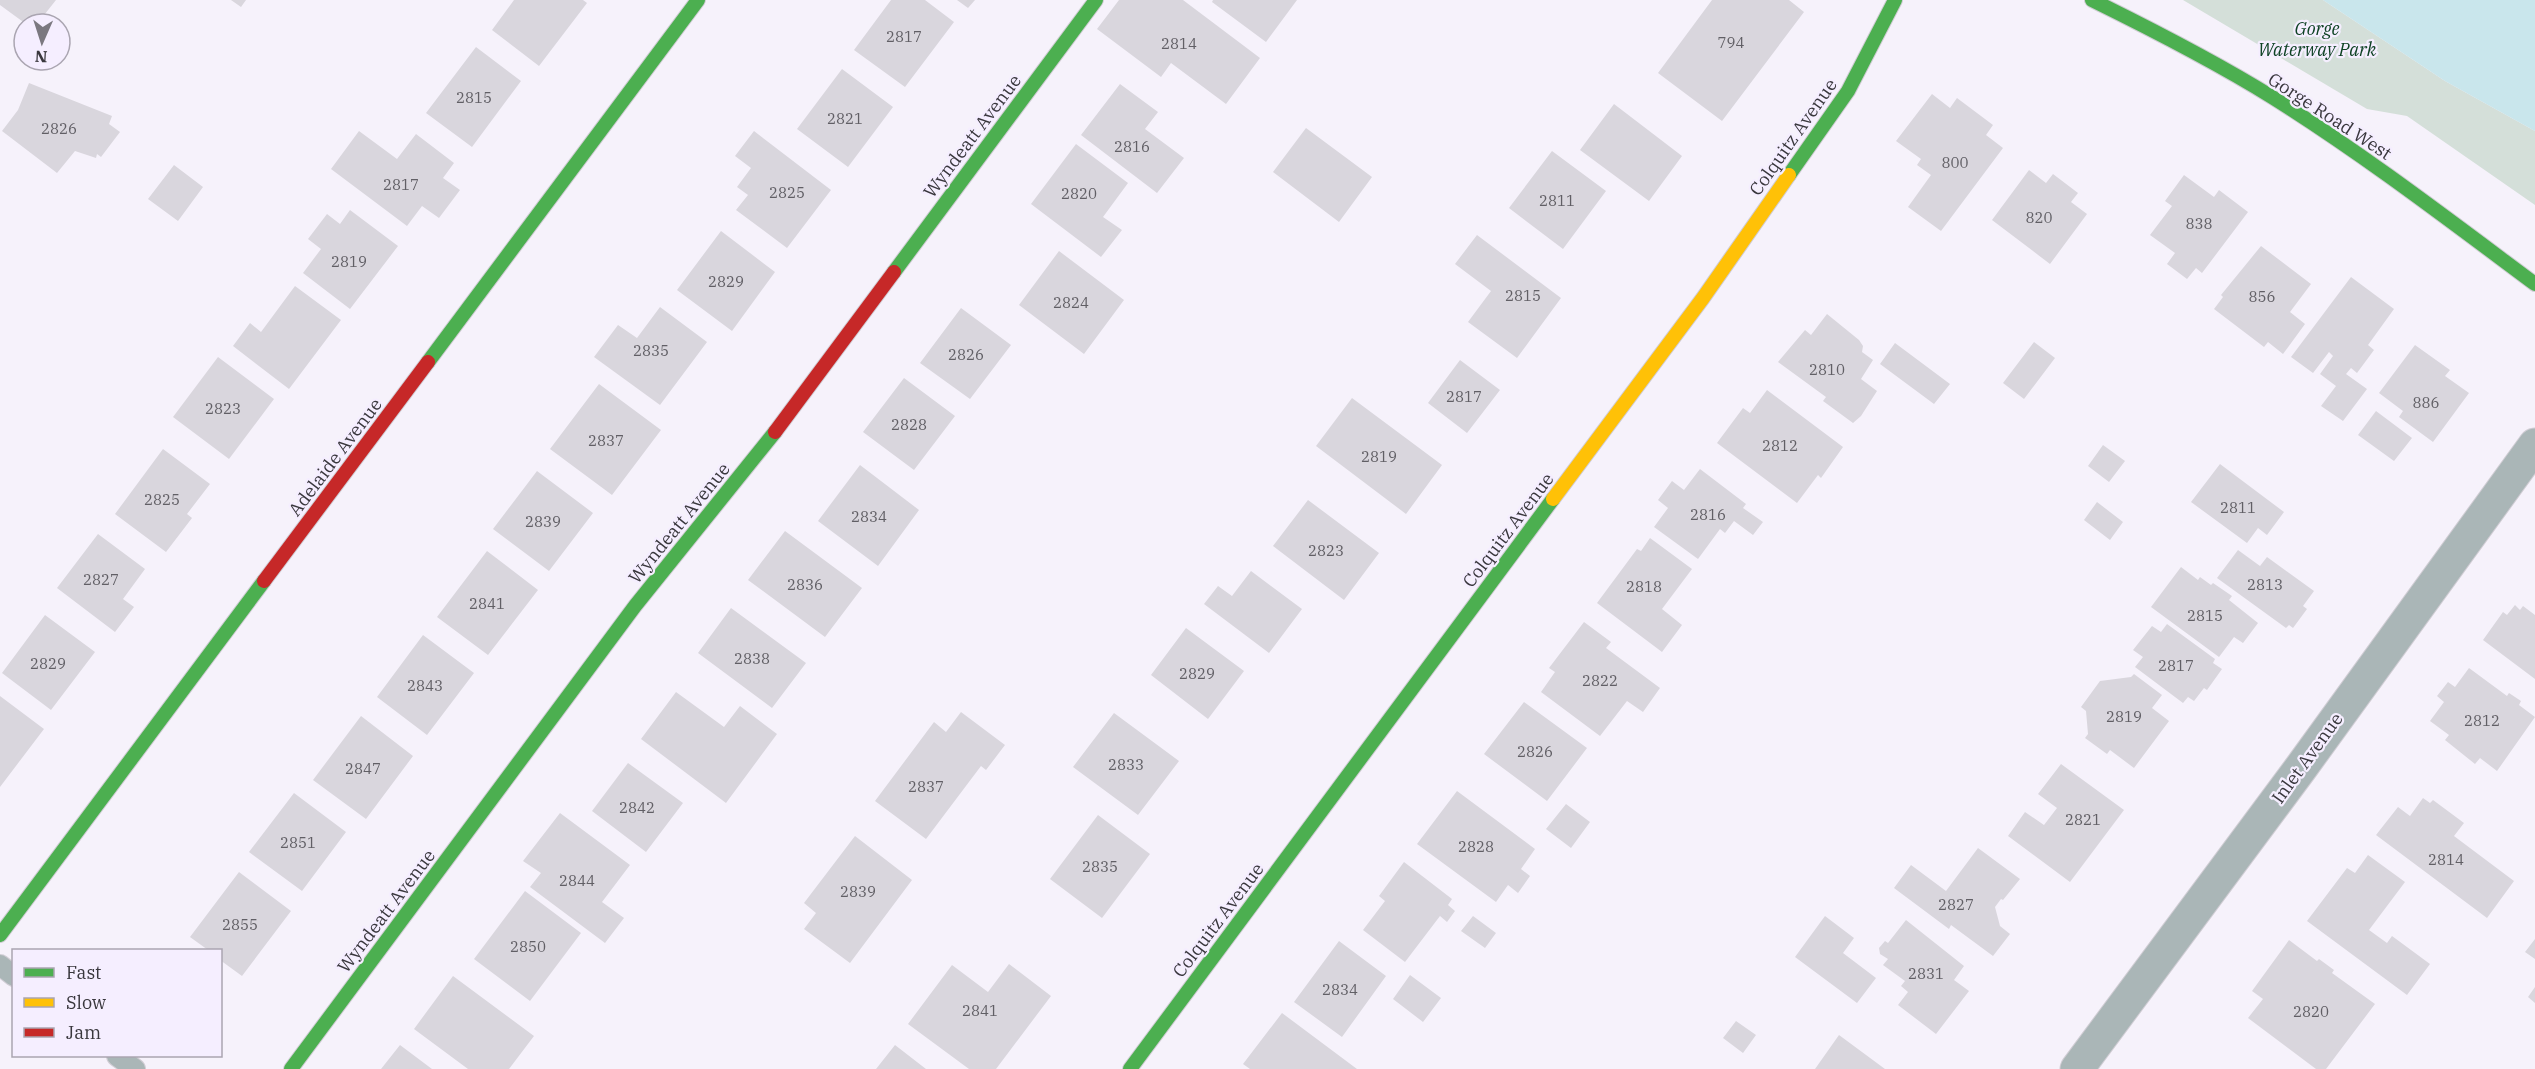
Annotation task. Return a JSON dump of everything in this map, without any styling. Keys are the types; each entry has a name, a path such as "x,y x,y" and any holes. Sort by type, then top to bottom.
{"street":[{"name":"Adelaide Avenue","path":"0,935 698,0"},
{"name":"Wyndeatt Avenue","path":"291,1069 635,606 766,444 1096,0"},
{"name":"Colquitz Avenue","path":"1130,1069 1703,298 1848,91 1895,0"},
{"name":"Gorge Road West","path":"2091,0 2197,54 2271,97 2385,174 2535,284"},
{"name":"Inlet Avenue","path":"2077,1069 2300,769 2535,445"}],"lane":[{"path":"118,1057 135,1069"}],"green space":[{"name":"Gorge Waterway Park","path":"2183,0 2323,0 2445,81 2535,131 2535,205 2407,116 2367,109"}],"water":[{"path":"2323,0 2535,0 2535,131 2445,81"}],"building":[{"path":"0,0 56,0 46,12 12,14 0,5"},
{"path":"231,0 246,0 241,7"},
{"path":"514,0 583,0 587,3 539,66 492,30"},
{"path":"891,0 925,0 954,22 905,87 854,50"},
{"path":"957,0 975,0 968,8"},
{"path":"1119,0 1183,0 1260,58 1226,104 1171,63 1161,77 1097,29"},
{"path":"1213,0 1297,0 1266,42 1212,2"},
{"path":"1712,0 1789,0 1804,12 1722,121 1658,73"},
{"path":"476,47 521,81 472,147 426,113"},
{"path":"842,69 893,107 848,167 797,129"},
{"path":"29,83 112,116 109,124 120,132 101,157 97,154 96,158 75,151 57,173 2,131 18,110"},
{"path":"1120,84 1158,112 1145,129 1184,158 1157,193 1081,135"},
{"path":"1932,94 1950,108 1957,98 1993,125 1986,135 2003,148 1941,231 1908,207 1931,175 1917,165 1921,159 1896,141"},
{"path":"1614,104 1682,156 1649,201 1580,150"},
{"path":"1306,128 1372,177 1339,222 1273,172"},
{"path":"359,131 397,159 416,134 454,163 443,178 460,190 439,218 422,206 407,226 331,169"},
{"path":"754,131 831,190 787,248 736,210 748,195 737,187 751,168 735,156"},
{"path":"1076,144 1128,183 1103,217 1122,230 1101,257 1031,204"},
{"path":"1552,151 1606,191 1563,249 1509,208"},
{"path":"174,165 203,187 178,221 148,199"},
{"path":"2029,170 2046,183 2053,174 2078,193 2071,202 2087,214 2050,264 1992,220"},
{"path":"2184,175 2214,197 2219,190 2248,212 2202,273 2196,268 2187,279 2167,264 2175,253 2150,235 2172,206 2165,201"},
{"path":"350,210 398,246 350,309 303,273 321,249 308,239 327,214 340,224"},
{"path":"721,231 775,272 732,331 677,290"},
{"path":"1477,235 1561,298 1517,358 1468,322 1491,291 1455,264"},
{"path":"2261,246 2311,284 2290,312 2305,324 2283,354 2268,342 2264,347 2214,309 2223,297 2221,295"},
{"path":"1059,251 1124,300 1084,354 1019,305"},
{"path":"2351,277 2394,309 2368,345 2374,350 2357,373 2351,368 2346,374 2367,389 2343,421 2321,406 2336,386 2320,374 2333,356 2329,352 2313,373 2291,357"},
{"path":"295,286 341,320 289,389 233,346 250,323 261,332"},
{"path":"660,307 707,342 660,405 594,357 618,325 637,338"},
{"path":"961,308 1011,345 970,399 920,363"},
{"path":"1827,314 1859,340 1863,346 1862,352 1873,360 1861,379 1877,391 1861,416 1853,423 1823,401 1826,397 1778,362 1805,330 1811,335"},
{"path":"2034,342 2055,358 2024,399 2003,383"},
{"path":"1895,343 1950,384 1934,404 1880,364"},
{"path":"2415,345 2450,370 2445,376 2469,393 2433,442 2399,417 2403,411 2379,393"},
{"path":"218,357 274,399 229,459 173,417"},
{"path":"1460,360 1500,390 1467,433 1428,403"},
{"path":"904,378 955,416 914,470 863,432"},
{"path":"599,384 661,430 612,495 550,449"},
{"path":"1767,390 1843,447 1821,478 1818,475 1797,503 1717,443 1743,408 1750,413"},
{"path":"1352,398 1442,465 1406,514 1316,446"},
{"path":"2376,411 2412,438 2394,461 2358,435"},
{"path":"2103,445 2125,461 2109,482 2088,466"},
{"path":"163,449 210,484 187,514 192,518 166,552 115,514"},
{"path":"2220,464 2284,512 2267,535 2258,528 2247,543 2191,502"},
{"path":"860,465 919,510 878,566 818,521"},
{"path":"1700,469 1746,504 1743,508 1763,522 1753,535 1734,521 1725,533 1720,529 1698,559 1654,527 1668,508 1658,500 1672,481 1684,490"},
{"path":"537,471 593,513 549,571 493,529"},
{"path":"1308,500 1379,553 1344,600 1273,546"},
{"path":"2097,502 2123,522 2110,540 2084,520"},
{"path":"785,531 862,588 825,637 748,580"},
{"path":"98,534 145,569 123,599 134,607 115,632 57,588"},
{"path":"1650,538 1692,569 1662,609 1682,625 1662,652 1597,603 1637,549 1641,551"},
{"path":"2238,550 2260,566 2267,557 2314,591 2303,606 2307,609 2293,628 2289,625 2286,628 2217,578"},
{"path":"487,551 538,590 488,655 437,617"},
{"path":"2181,567 2198,580 2200,577 2211,585 2213,583 2232,596 2229,600 2258,623 2243,643 2234,637 2219,657 2151,607"},
{"path":"1251,571 1302,609 1269,653 1204,604 1218,586 1232,596"},
{"path":"2515,605 2520,610 2523,606 2535,615 2535,679 2483,640 2503,612 2507,615"},
{"path":"731,608 806,663 772,708 698,653"},
{"path":"45,615 95,652 51,710 2,673"},
{"path":"1584,622 1611,642 1606,648 1660,688 1643,712 1627,701 1600,736 1541,692 1555,672 1549,668"},
{"path":"2167,624 2215,659 2213,663 2222,669 2207,690 2204,688 2194,701 2188,697 2183,703 2135,667 2143,657 2133,650 2152,626 2161,632"},
{"path":"1186,628 1244,671 1208,719 1151,675"},
{"path":"423,635 474,673 427,735 377,697"},
{"path":"2469,668 2507,696 2509,693 2521,701 2519,705 2535,717 2497,771 2480,758 2475,764 2445,740 2449,735 2430,721 2444,702 2437,696 2448,682 2455,687"},
{"path":"2134,674 2162,695 2152,708 2169,721 2134,768 2110,750 2107,754 2085,738 2088,734 2086,711 2081,707 2100,681 2131,677"},
{"path":"676,692 724,727 740,706 777,734 726,803 641,739"},
{"path":"0,696 44,729 0,787"},
{"path":"1524,702 1587,748 1547,801 1484,754"},
{"path":"961,712 1005,745 986,770 981,766 926,839 875,801 934,722 946,732"},
{"path":"1114,713 1179,761 1138,815 1073,767"},
{"path":"361,716 413,756 366,819 313,780"},
{"path":"628,763 683,803 646,852 592,811"},
{"path":"2061,764 2124,810 2070,882 2008,836 2025,812 2044,825 2057,808 2038,794"},
{"path":"1457,791 1535,849 1521,869 1530,876 1518,893 1508,885 1496,902 1417,844"},
{"path":"294,793 346,832 302,891 249,852"},
{"path":"2423,798 2430,803 2433,800 2464,823 2454,836 2514,881 2487,918 2376,835 2398,807 2410,816"},
{"path":"1566,804 1590,822 1571,848 1546,829"},
{"path":"560,813 630,865 602,902 624,918 605,943 530,887 541,873 523,861"},
{"path":"1098,815 1150,854 1102,918 1050,879"},
{"path":"855,836 912,880 850,963 804,929 816,913 804,903"},
{"path":"1978,848 2020,879 1995,907 2000,926 2010,934 1993,956 1951,925 1949,929 1894,888 1911,865 1946,891"},
{"path":"2368,855 2405,882 2369,930 2387,943 2392,936 2430,964 2407,995 2307,921 2347,868 2355,873"},
{"path":"1404,862 1452,899 1448,905 1455,911 1447,922 1440,916 1405,962 1363,930 1385,901 1379,896"},
{"path":"239,872 291,911 242,976 222,961 222,949 207,949 190,937"},
{"path":"525,891 581,933 530,1001 474,959"},
{"path":"1473,916 1496,933 1485,948 1461,931"},
{"path":"1825,916 1854,938 1843,953 1876,978 1857,1003 1795,957"},
{"path":"1906,920 1964,966 1954,980 1969,991 1936,1034 1898,1005 1908,992 1901,986 1905,981 1883,965 1888,959 1880,954 1879,948 1885,941 1888,943"},
{"path":"2535,939 2535,959 2525,952"},
{"path":"2289,940 2317,961 2319,959 2334,970 2332,973 2375,1004 2326,1069 2316,1069 2248,1018 2263,999 2252,991"},
{"path":"1339,941 1386,976 1342,1037 1294,1002"},
{"path":"1009,964 1051,996 996,1069 969,1069 908,1024 952,965 988,992"},
{"path":"1410,975 1441,998 1423,1022 1393,999"},
{"path":"453,976 534,1036 509,1069 468,1069 414,1029"},
{"path":"2535,987 2535,1003 2528,997"},
{"path":"1282,1013 1357,1069 1250,1069 1243,1064"},
{"path":"1736,1021 1756,1035 1743,1053 1723,1038"},
{"path":"1839,1035 1885,1069 1815,1069"},
{"path":"400,1045 432,1069 381,1069"},
{"path":"895,1045 926,1069 876,1069"}],"traffic: fast":[{"path":"428,362 698,0"},
{"path":"894,272 1096,0"},
{"path":"1789,175 1848,91 1895,0"},
{"path":"2092,0 2183,46 2272,97 2373,164 2535,284"},
{"path":"291,1069 635,606 775,432"},
{"path":"1130,1069 1553,499"},
{"path":"0,935 264,581"}],"traffic: slow":[{"path":"1553,499 1703,298 1789,175"}],"traffic: jam":[{"path":"775,432 894,272"},
{"path":"264,581 428,362"}]}
